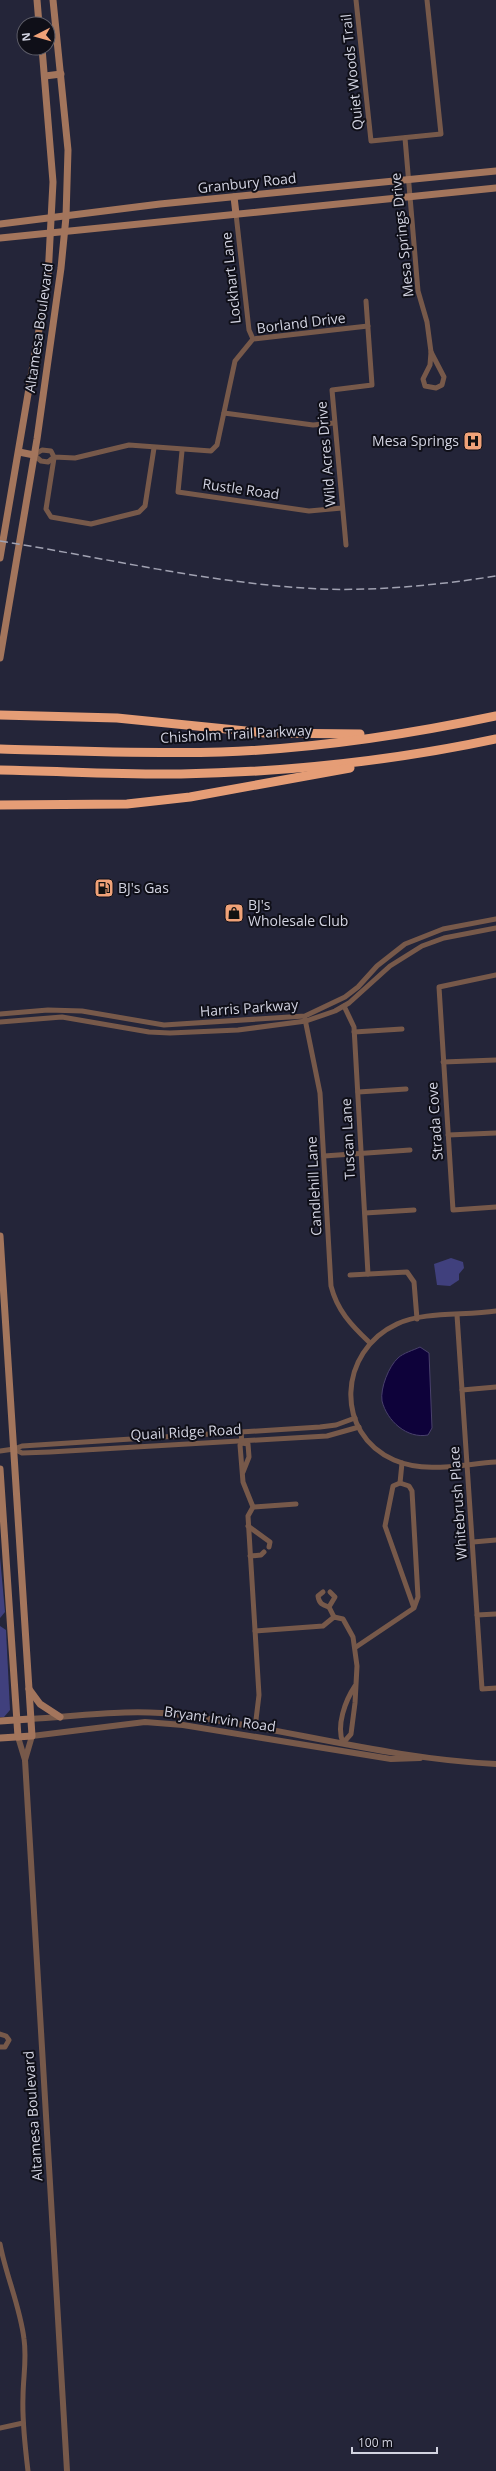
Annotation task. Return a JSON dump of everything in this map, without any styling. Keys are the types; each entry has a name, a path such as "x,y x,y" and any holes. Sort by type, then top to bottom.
{"highway":[{"path":"0,714 117,718 265,734 399,734"},
{"name":"Chisholm Trail Parkway","path":"0,749 221,752 299,747 399,734 496,716"},
{"path":"0,805 127,804 190,797 296,779 496,739"},
{"path":"0,770 210,774 332,765 400,757"}],"main road":[{"path":"37,0 38,16"},
{"name":"Altamesa Boulevard","path":"0,655 34,455 61,268 66,217 68,150 53,0"},
{"name":"Altamesa Boulevard","path":"0,558 48,277 53,182 43,56"},
{"path":"44,76 61,74"},
{"name":"Granbury Road","path":"0,224 234,197 496,171"},
{"path":"0,238 496,188"},
{"path":"234,197 236,214"},
{"path":"19,452 34,455"},
{"path":"0,642 0,655"},
{"name":"Altamesa Boulevard","path":"0,1236 3,1320 14,1449 32,1736"},
{"name":"Altamesa Boulevard","path":"0,1469 12,1620 18,1737"},
{"path":"29,1689 40,1704 60,1717"},
{"name":"Bryant Irvin Road","path":"0,1721 30,1719"},
{"name":"Bryant Irvin Road","path":"0,1738 32,1736"}],"street":[{"name":"Quiet Woods Trail","path":"356,0 371,141 404,138"},
{"path":"404,138 441,134 427,0"},
{"name":"Mesa Springs Drive","path":"404,138 418,291 427,322 431,352 430,365 423,379 425,386 436,388 442,384 444,377 435,363 431,352"},
{"name":"Lockhart Lane","path":"236,214 249,330 253,339"},
{"name":"Wild Acres Drive","path":"346,545 332,390 372,385 366,301"},
{"name":"Borland Drive","path":"54,457 51,451 42,450 34,455 41,460 48,462 54,457 74,458 129,445 182,451 211,451 217,445 235,361 253,339 368,326"},
{"path":"224,413 313,426 334,423"},
{"path":"54,457 46,509 51,517 91,524 139,512 145,506 154,448"},
{"name":"Rustle Road","path":"182,451 178,492 309,511 342,508"},
{"name":"Harris Parkway","path":"0,1014 71,1010 164,1025 305,1019 346,997 358,987 377,966 405,944 443,929 496,918"},
{"name":"Harris Parkway","path":"0,1022 40,1017 71,1017 149,1032 196,1032 243,1030 325,1016 344,1006 361,994 390,966 422,946 444,938 496,928"},
{"name":"Strada Cove","path":"496,975 439,987 453,1210 496,1207"},
{"name":"Tuscan Lane","path":"344,1006 353,1022 354,1032 368,1274"},
{"path":"71,1010 71,1017"},
{"name":"Candlehill Lane","path":"305,1019 320,1093 331,1279 334,1295 344,1317 369,1342"},
{"path":"196,1024 196,1032"},
{"path":"354,1032 402,1029"},
{"path":"443,1062 496,1060"},
{"path":"358,1092 406,1089"},
{"path":"448,1135 496,1132"},
{"path":"324,1156 410,1150"},
{"path":"365,1213 414,1210"},
{"path":"350,1275 404,1271 410,1275 414,1282 416,1319"},
{"path":"496,1311 416,1319 398,1323 377,1334 369,1342 357,1360 353,1375 351,1399 355,1418 359,1427 376,1448 384,1455 402,1463 420,1467 496,1462"},
{"name":"Whitebrush Place","path":"457,1315 482,1689 496,1688"},
{"path":"462,1390 496,1387"},
{"name":"Quail Ridge Road","path":"0,1450 14,1449 22,1446 336,1425 355,1418"},
{"name":"Quail Ridge Road","path":"14,1449 22,1453 242,1442 327,1436 359,1427"},
{"path":"241,1432 242,1442 240,1445 243,1482 253,1507"},
{"path":"242,1442 248,1444 249,1457 242,1473"},
{"path":"400,1483 402,1463"},
{"path":"356,1647 414,1608 418,1597 412,1491 409,1486 400,1483 393,1486 385,1526 414,1608"},
{"path":"253,1507 296,1504"},
{"path":"253,1507 248,1516 248,1526 259,1695 255,1728"},
{"path":"248,1526 270,1542 269,1547"},
{"path":"473,1542 496,1540"},
{"path":"250,1556 262,1555 264,1552"},
{"path":"323,1592 318,1596 318,1601 320,1604 329,1607 334,1617"},
{"path":"329,1607 335,1597 330,1592"},
{"path":"478,1615 496,1614"},
{"path":"255,1631 323,1626 334,1617"},
{"path":"334,1617 343,1619 356,1647 358,1666 355,1686 356,1703 350,1734 343,1743"},
{"path":"342,1751 343,1743 340,1734 342,1721 346,1702 355,1686"},
{"name":"Bryant Irvin Road","path":"30,1719 151,1713 181,1714 435,1758 496,1764"},
{"path":"342,1721 352,1723"},
{"name":"Bryant Irvin Road","path":"32,1736 145,1722 183,1725 391,1760 435,1758"},
{"name":"Altamesa Boulevard","path":"25,1760 32,1736"},
{"name":"Altamesa Boulevard","path":"18,1737 25,1760 67,2471"},
{"path":"0,2034 6,2036 9,2040 5,2047 0,2047"},
{"path":"0,2244 2,2268 20,2315 25,2340 26,2367 23,2423 28,2471"},
{"path":"0,2428 23,2423"}],"shaded area":[{"path":"451,1258 463,1262 464,1268 459,1274 459,1280 450,1286 437,1285 434,1264"},
{"path":"420,1347 429,1353 432,1428 428,1435 420,1436 406,1431 393,1422 382,1401 382,1390 391,1366 398,1358"},
{"path":"0,1557 5,1612 0,1618"},
{"path":"0,1626 6,1630 10,1710 4,1717 0,1717"}],"railway":[{"path":"0,541 160,570 240,582 321,589 365,589 431,585 496,576"}],"place":[{"name":"Mesa Springs","path":"473,441"},
{"name":"BJ's Gas","path":"104,888"},
{"name":"BJ's Wholesale Club","path":"234,913"}]}
